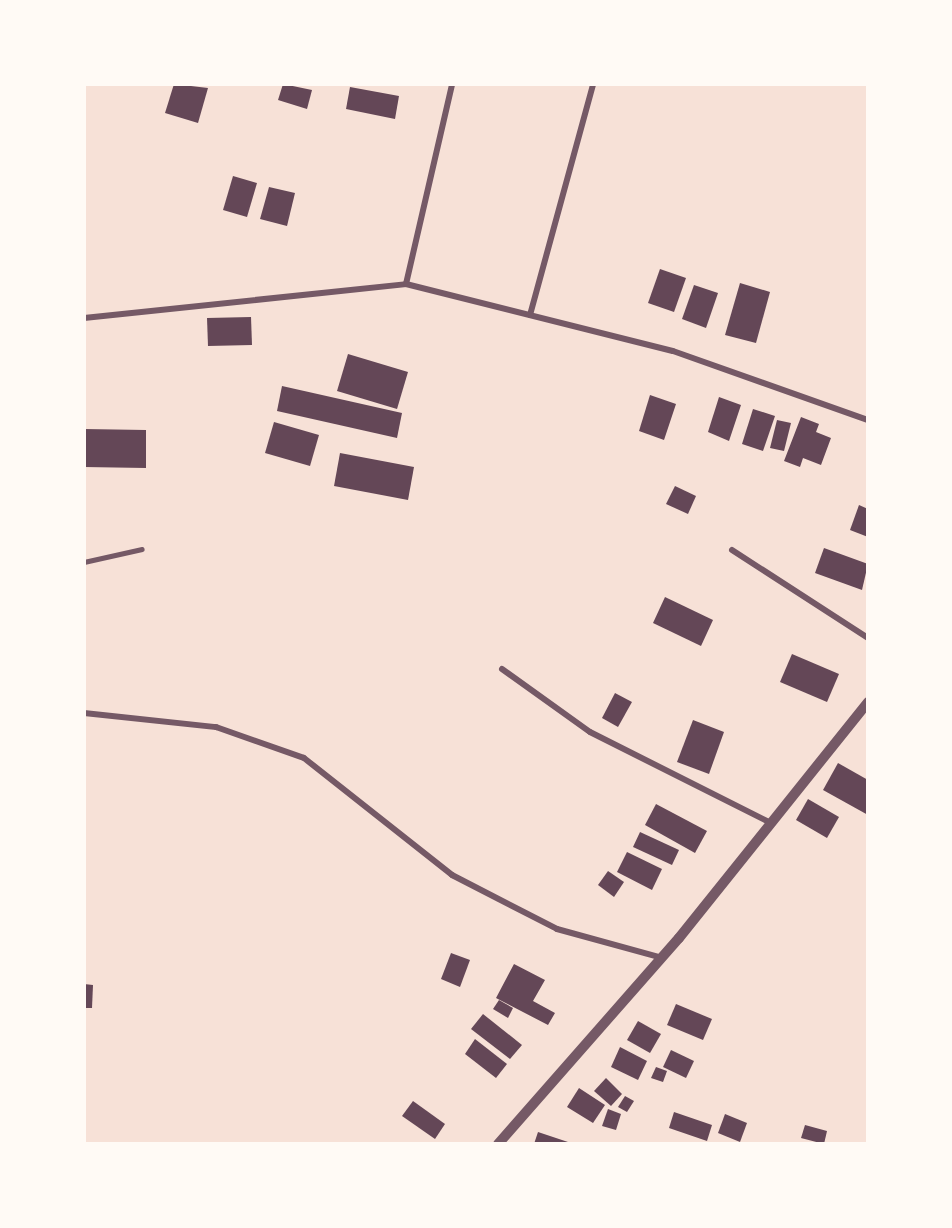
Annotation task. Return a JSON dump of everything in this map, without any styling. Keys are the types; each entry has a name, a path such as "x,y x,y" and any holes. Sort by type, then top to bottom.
{"street":[{"path":"406,284 452,84"},
{"path":"530,315 593,84"},
{"path":"84,318 406,284 673,351 868,420"},
{"path":"732,550 868,638"},
{"path":"502,669 590,732 772,824"},
{"path":"498,1144 662,958 868,702"},
{"path":"84,713 216,727 304,758 452,875 557,929 662,958"}],"lane":[{"path":"84,562 142,549"}],"building":[{"path":"174,84 208,88 198,123 165,113"},
{"path":"283,84 312,90 307,109 278,100"},
{"path":"350,87 399,96 395,119 346,109"},
{"path":"233,176 257,183 247,217 223,210"},
{"path":"269,187 295,193 287,226 260,219"},
{"path":"660,269 686,278 674,312 648,303"},
{"path":"740,283 770,292 756,343 725,335"},
{"path":"694,285 718,293 706,328 682,319"},
{"path":"251,317 252,345 208,346 207,318"},
{"path":"348,354 408,372 397,409 337,391"},
{"path":"282,386 402,413 397,438 277,411"},
{"path":"650,395 676,404 664,440 639,431"},
{"path":"719,397 741,405 729,441 708,432"},
{"path":"753,409 775,416 763,451 742,444"},
{"path":"801,417 819,424 816,432 831,438 821,465 803,458 800,467 784,461"},
{"path":"777,420 791,423 784,451 770,448"},
{"path":"274,422 319,435 310,466 265,453"},
{"path":"84,429 146,430 146,468 84,467"},
{"path":"340,453 414,467 408,500 334,486"},
{"path":"675,486 696,496 688,514 666,504"},
{"path":"859,505 868,509 868,537 850,530"},
{"path":"824,548 868,564 862,590 815,573"},
{"path":"665,597 713,620 701,646 653,623"},
{"path":"792,654 839,674 827,702 780,682"},
{"path":"615,693 632,702 618,727 602,718"},
{"path":"693,720 724,732 709,774 677,762"},
{"path":"838,763 868,780 868,815 823,790"},
{"path":"808,799 839,817 827,838 796,820"},
{"path":"656,804 707,831 695,853 645,825"},
{"path":"640,832 679,850 672,865 633,847"},
{"path":"627,852 662,869 652,890 617,872"},
{"path":"608,871 624,882 614,897 598,885"},
{"path":"451,953 470,960 460,987 441,979"},
{"path":"514,964 545,980 533,1001 555,1013 548,1025 496,998"},
{"path":"84,984 93,985 92,1008 84,1008"},
{"path":"499,1000 513,1008 508,1018 493,1009"},
{"path":"676,1004 712,1019 703,1040 667,1025"},
{"path":"483,1014 522,1045 510,1059 471,1029"},
{"path":"638,1021 661,1034 650,1053 627,1040"},
{"path":"475,1039 507,1064 496,1078 465,1054"},
{"path":"620,1047 647,1061 638,1080 611,1067"},
{"path":"671,1050 694,1061 686,1078 663,1067"},
{"path":"656,1067 667,1071 663,1082 651,1078"},
{"path":"606,1078 622,1094 611,1106 594,1091"},
{"path":"579,1088 605,1105 593,1123 567,1107"},
{"path":"625,1096 634,1101 627,1112 618,1107"},
{"path":"413,1101 445,1124 435,1139 402,1116"},
{"path":"608,1109 621,1114 616,1130 602,1126"},
{"path":"674,1112 712,1125 707,1141 669,1128"},
{"path":"725,1114 747,1123 740,1142 718,1133"},
{"path":"805,1125 827,1131 824,1144 801,1138"},
{"path":"538,1132 574,1144 534,1144"}]}
